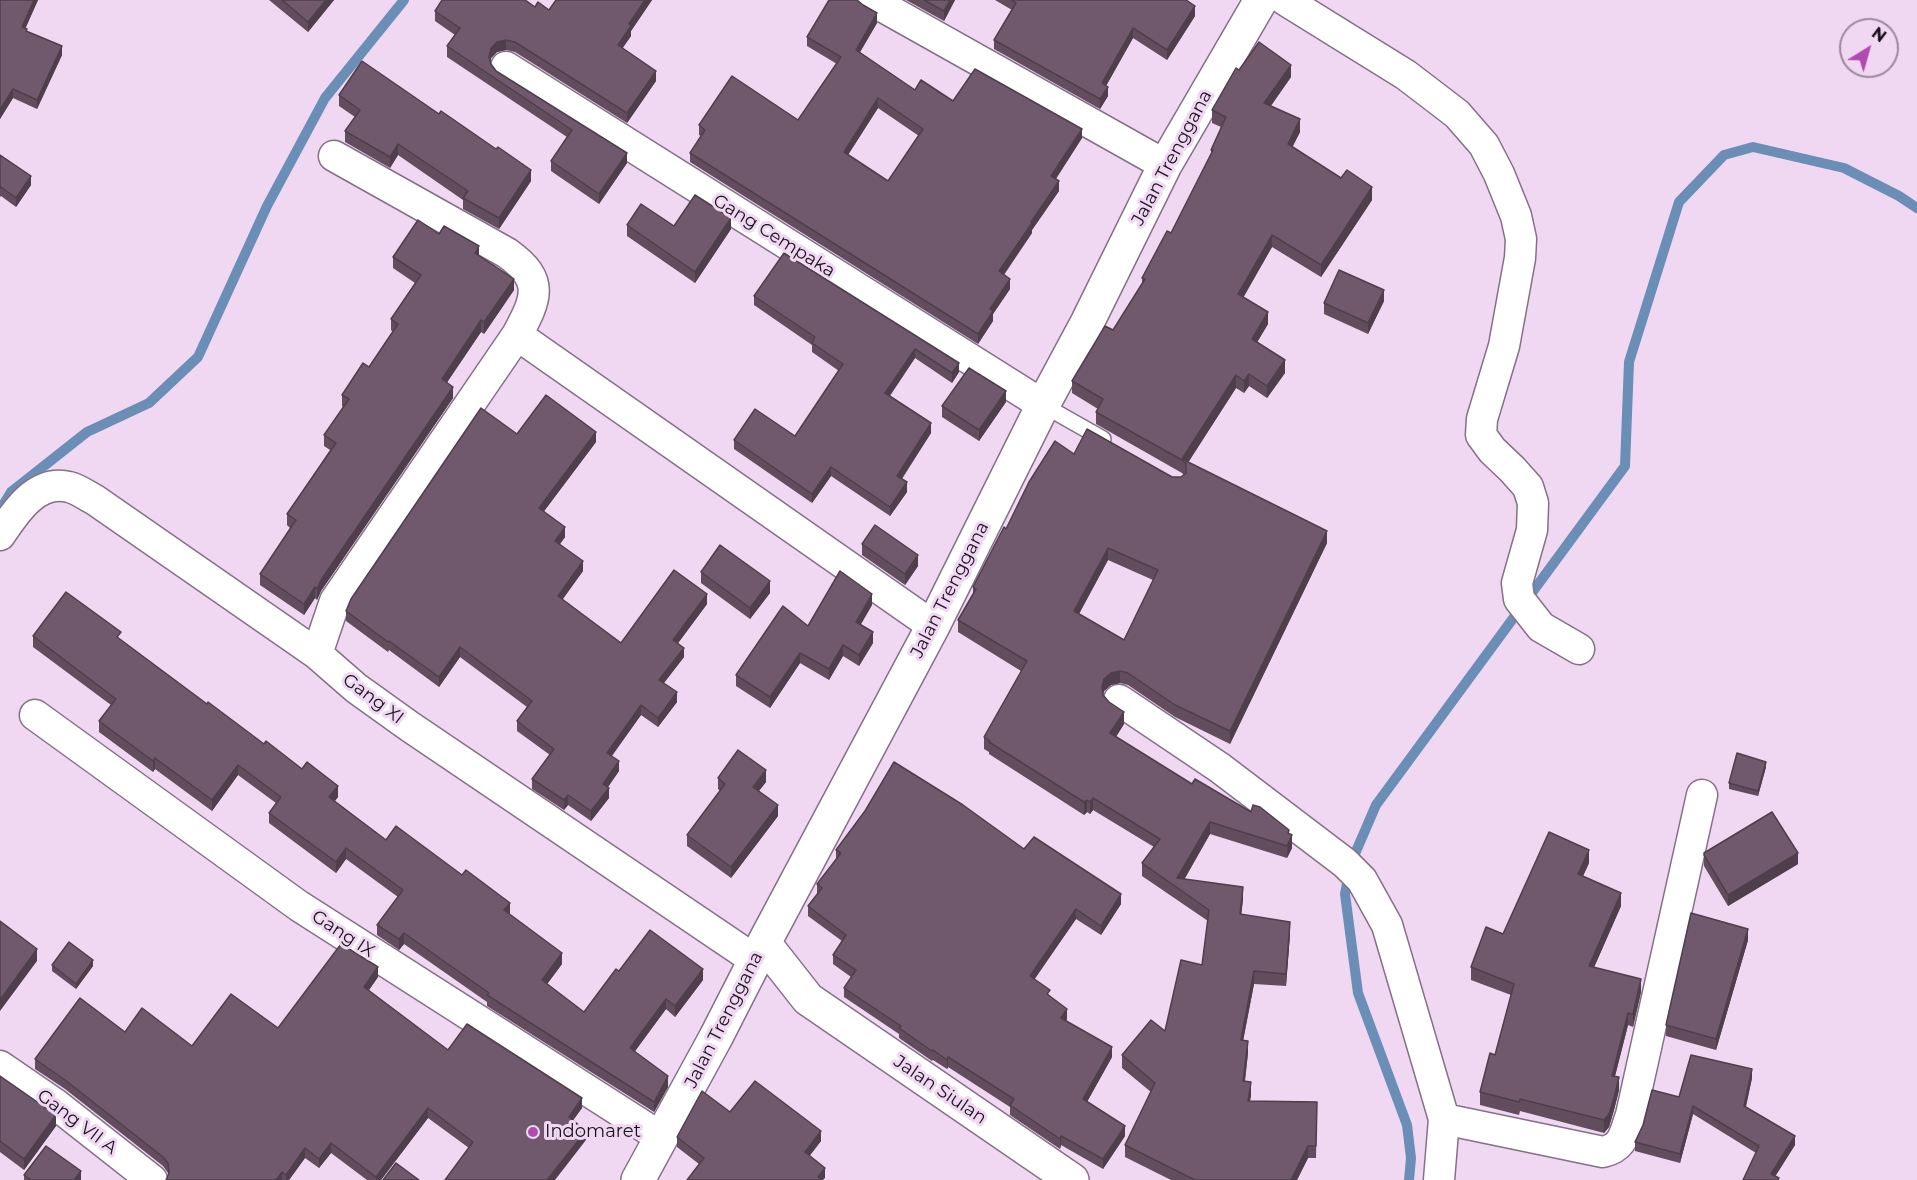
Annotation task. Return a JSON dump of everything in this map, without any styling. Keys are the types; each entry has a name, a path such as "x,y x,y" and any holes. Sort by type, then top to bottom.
{"main road":[{"name":"Jalan Trenggana","path":"638,1180 933,626 1043,405 1087,324 1165,165 1260,0"},
{"name":"Jalan Siulan","path":"755,961 1072,1180"}],"street":[{"path":"871,0 1165,165"},
{"path":"1285,0 1406,75 1457,114 1484,145 1499,174 1516,216 1521,239 1520,258 1504,346 1482,419 1481,435 1492,450 1528,487 1533,503 1532,530 1517,583 1520,599 1541,627 1579,649"},
{"name":"Gang Cempaka","path":"506,67 1043,405"},
{"path":"317,654 335,601 517,334 535,296 532,279 522,264 507,253 334,156"},
{"path":"517,334 933,626"},
{"name":"Gang XI","path":"0,536 19,509 45,487 56,485 72,487 95,500 317,654 356,688 400,720 755,961"},
{"path":"1119,700 1220,768 1345,863 1362,880 1387,925 1444,1119 1439,1180"},
{"name":"Gang IX","path":"35,715 299,906 662,1138"},
{"path":"1444,1119 1603,1152 1621,1143 1631,1116 1702,795"},
{"name":"Gang VII A","path":"0,1066 54,1103 152,1180"}],"lane":[{"path":"1043,405 1115,446"}],"building":[{"path":"0,0 34,0 22,27 27,29 26,31 62,46 37,100 13,89 0,110"},
{"path":"282,0 326,0 308,22"},
{"path":"442,0 525,0 535,7 538,2 549,10 556,0 645,0 618,45 656,71 627,113 515,42 506,40 497,42 491,48 489,57 496,71 627,153 599,194 551,161 572,130 447,46 460,28 435,11"},
{"path":"829,0 857,0 877,13 856,50 915,90 921,80 953,101 975,69 1082,129 1051,176 1059,181 999,271 1010,279 990,309 993,311 978,334 690,153 705,130 699,125 732,76 798,120 841,57 807,37","holes":["878,98 923,129 888,181 844,152"]},
{"path":"924,0 950,0 944,11"},
{"path":"1012,0 1186,0 1195,6 1167,50 1133,28 1102,83 1108,87 1100,99 994,40 1016,3"},
{"path":"1259,42 1291,65 1264,103 1300,119 1288,144 1341,178 1347,170 1372,187 1321,265 1272,235 1238,294 1268,312 1252,339 1285,360 1267,386 1249,374 1244,381 1236,375 1182,459 1327,531 1230,731 1175,705 1128,673 1120,671 1111,673 1104,679 1102,687 1103,695 1109,702 1124,712 1110,733 1192,784 1195,779 1251,812 1253,805 1260,807 1292,835 1287,846 1210,822 1177,878 1243,887 1240,914 1290,922 1286,974 1254,971 1241,1040 1248,1041 1243,1081 1251,1082 1248,1101 1317,1102 1316,1146 1308,1146 1291,1180 1195,1180 1125,1145 1155,1083 1122,1055 1151,1020 1165,1031 1181,960 1202,965 1209,910 1142,863 1160,839 1093,798 1090,802 1087,800 1084,802 984,737 1027,661 958,620 976,589 973,587 1004,527 1006,529 1029,482 1055,441 1074,454 1087,429 1172,477 1181,477 1186,473 1186,464 1182,460 1096,412 1103,399 1072,381 1105,326 1113,330 1145,279 1142,278 1167,231 1171,233 1213,150 1211,150 1226,117 1212,110 1236,68 1239,70","holes":["1108,548 1158,570 1124,640 1074,611"]},
{"path":"362,61 439,114 441,111 531,170 499,218 463,198 468,191 398,144 390,157 345,131 360,110 339,95"},
{"path":"0,155 31,176 16,198 0,188"},
{"path":"695,195 731,218 695,272 627,225 641,204 674,226"},
{"path":"418,220 439,234 444,226 479,246 475,253 514,279 484,322 481,320 442,379 453,387 317,589 315,587 304,604 260,574 296,520 287,514 336,443 324,435 349,399 342,395 363,363 369,367 398,324 391,319 421,275 393,257"},
{"path":"784,253 959,363 952,373 915,349 885,393 931,423 897,476 907,482 890,507 831,467 812,494 734,440 755,409 795,436 843,364 812,343 815,337 754,296"},
{"path":"1339,270 1384,290 1368,323 1324,303"},
{"path":"969,368 1006,391 979,430 942,406"},
{"path":"546,395 596,432 539,508 565,527 555,541 583,561 558,596 621,643 674,570 707,594 673,640 684,648 659,680 677,692 658,718 641,705 607,753 619,761 603,784 609,788 591,811 568,795 564,800 532,779 554,749 517,721 532,701 460,647 439,677 346,611 351,599 481,408 517,434"},
{"path":"875,525 918,555 905,574 862,544"},
{"path":"720,545 770,581 750,608 701,572"},
{"path":"840,571 872,594 856,622 873,632 859,655 843,645 829,669 800,653 770,697 736,675 783,606 808,626"},
{"path":"66,592 121,632 117,637 207,704 208,702 264,744 266,741 302,769 307,762 338,786 329,797 386,840 396,826 462,875 466,870 510,903 504,910 562,953 542,980 584,1012 616,969 619,971 650,930 703,969 675,1006 666,999 630,1048 668,1076 654,1102 487,995 489,993 404,933 399,939 377,925 403,890 346,848 336,862 269,813 281,797 238,765 212,800 155,758 153,761 99,721 116,699 33,636"},
{"path":"738,750 766,770 753,787 778,805 731,867 687,835 725,784 718,778"},
{"path":"1737,753 1766,762 1758,791 1729,783"},
{"path":"894,762 963,805 1024,849 1034,837 1121,894 1101,926 1076,909 1030,976 1050,990 1047,994 1067,1009 1061,1018 1112,1047 1083,1099 1125,1126 1103,1159 1061,1136 1060,1139 1010,1105 1014,1099 948,1057 947,1060 932,1051 899,1028 901,1026 844,988 856,970 833,955 846,935 808,906 822,888 817,884 841,853 836,850 865,811"},
{"path":"1772,812 1798,853 1728,895 1704,853"},
{"path":"1549,832 1589,850 1578,874 1621,893 1589,966 1641,979 1633,1014 1628,1013 1612,1076 1619,1077 1614,1098 1609,1114 1604,1120 1520,1099 1519,1102 1480,1092 1490,1053 1495,1055 1514,984 1471,967 1486,927 1503,934"},
{"path":"1691,913 1748,929 1716,1039 1666,1025"},
{"path":"0,921 37,949 0,1000"},
{"path":"69,942 93,960 76,984 52,965"},
{"path":"341,944 378,967 364,987 448,1050 467,1024 582,1098 569,1117 586,1131 547,1180 445,1180 473,1142 428,1108 376,1177 331,1143 319,1159 305,1148 286,1175 282,1172 276,1180 166,1180 169,1173 168,1163 163,1157 35,1059 80,998 125,1032 142,1008 192,1046 231,994 278,1028"},
{"path":"1691,1055 1752,1069 1744,1106 1795,1136 1771,1174 1779,1178 1778,1180 1743,1180 1759,1146 1693,1106 1680,1154 1635,1142 1643,1125 1652,1090 1679,1097"},
{"path":"0,1076 56,1115 24,1159 0,1141"},
{"path":"755,1081 821,1131 805,1152 825,1168 818,1177 822,1180 687,1180 704,1158 677,1137 702,1091 730,1112"},
{"path":"46,1146 81,1171 74,1180 31,1180 24,1175"},
{"path":"396,1163 419,1180 383,1180"}],"waterway":[{"path":"0,510 11,492 87,432 149,403 198,357 267,206 325,98 404,0"},
{"path":"1409,1180 1411,1158 1407,1125 1358,993 1345,894 1351,863 1376,805 1625,466 1629,362 1679,202 1724,155 1753,147 1844,168 1899,196 1917,208"}],"place":[{"name":"Indomaret","path":"533,1132"}]}
